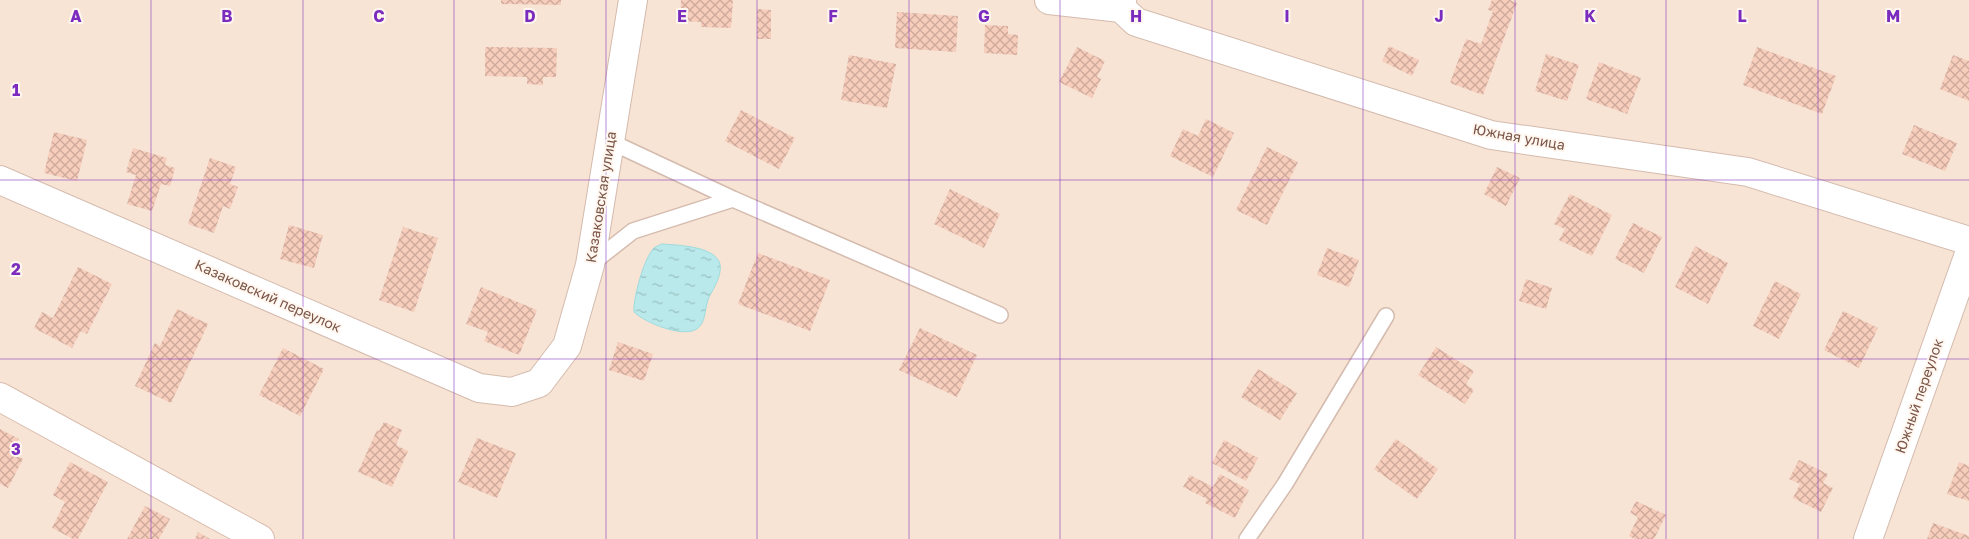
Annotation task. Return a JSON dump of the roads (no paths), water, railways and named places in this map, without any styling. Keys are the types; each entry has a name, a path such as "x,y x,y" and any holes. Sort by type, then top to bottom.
{"street":[{"name":"Казаковская улица","path":"540,383 567,346 590,266 633,0"},
{"name":"Южная улица","path":"1049,0 1121,4 1136,22 1490,135 1748,172 1969,241"},
{"name":"Казаковский переулок","path":"0,180 479,388 512,392 540,383"},
{"name":"Южный переулок","path":"1868,539 1969,254"},
{"path":"0,397 260,539"}],"lane":[{"path":"609,141 733,199 1000,315"},
{"path":"590,266 633,231 733,199"},
{"path":"1247,539 1286,484 1386,316"}],"water":[{"path":"661,244 703,250 711,253 720,264 719,277 709,297 703,320 700,326 694,330 687,332 667,329 647,321 634,312 635,298 643,269 650,253"}]}
